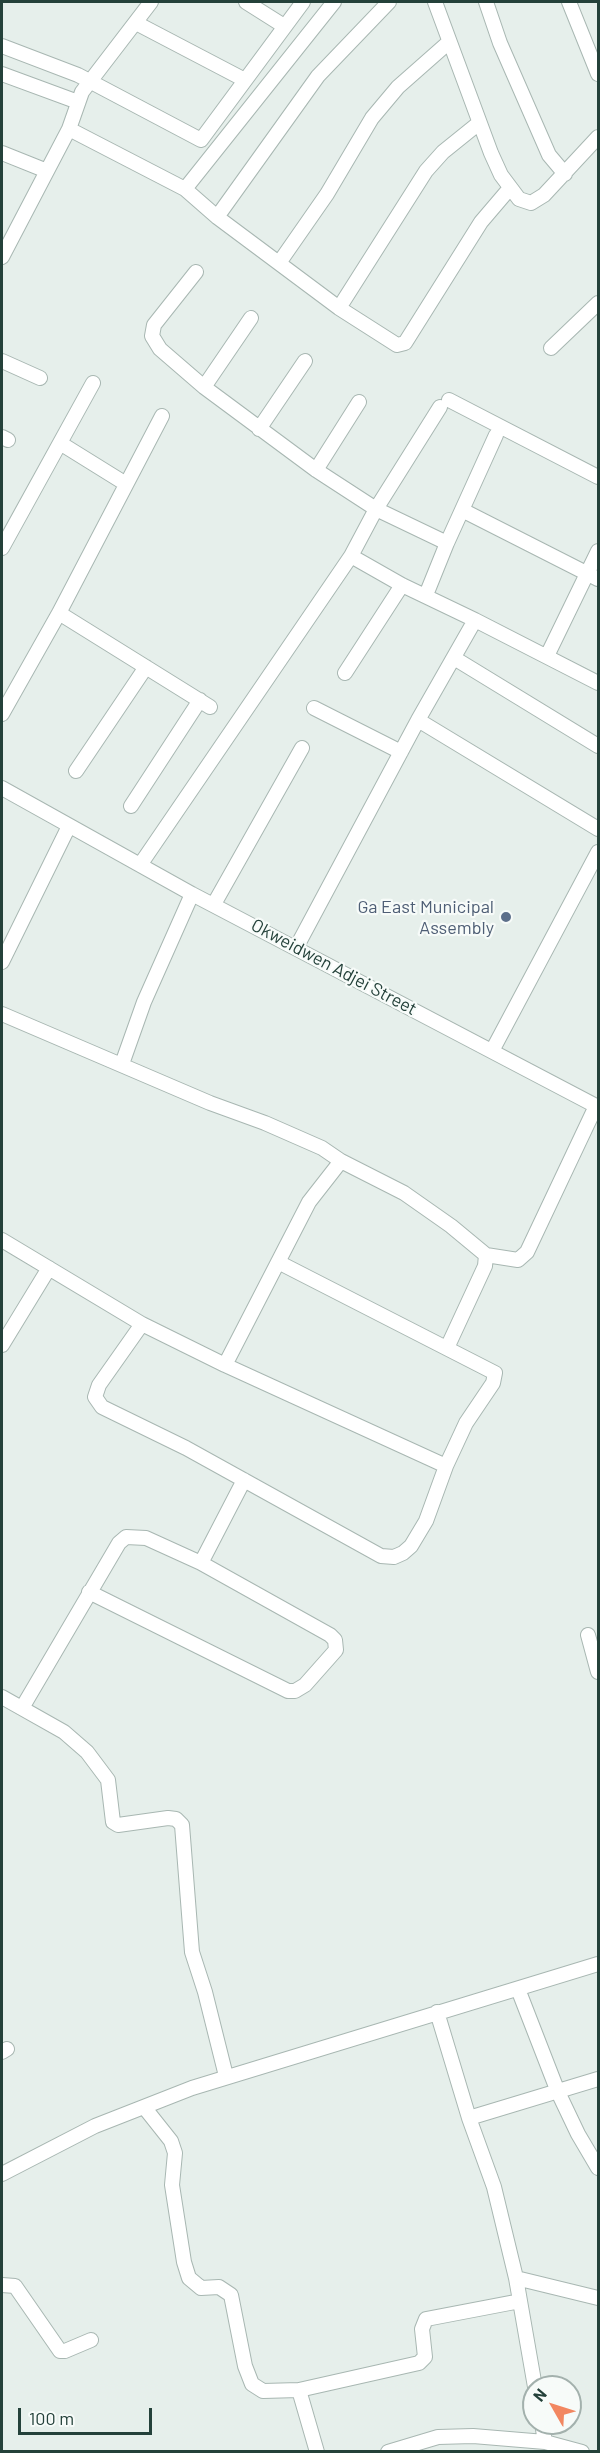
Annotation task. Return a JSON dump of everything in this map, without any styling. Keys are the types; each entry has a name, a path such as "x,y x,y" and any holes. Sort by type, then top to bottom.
{"street":[{"path":"2,257 69,129 78,102 90,81 101,71 151,2"},
{"path":"246,2 284,26"},
{"path":"2,45 90,81 201,140 303,2"},
{"path":"185,189 334,2"},
{"path":"217,217 318,76 389,2"},
{"path":"435,2 491,153 510,188 519,199 531,203 544,195 598,137"},
{"path":"486,2 500,43 549,154 565,174"},
{"path":"569,2 598,74"},
{"path":"136,23 268,83"},
{"path":"279,263 327,194 372,118 403,83 449,42"},
{"path":"2,74 78,102"},
{"path":"339,308 426,171 443,152 479,123"},
{"path":"69,129 185,189 217,217 339,308 393,344 405,343 481,222 510,188"},
{"path":"2,153 46,171"},
{"path":"196,272 154,325 152,336 160,349 204,387 316,470 376,509 447,543"},
{"path":"550,348 592,318 598,303"},
{"path":"204,387 250,318"},
{"path":"2,361 40,378"},
{"path":"259,429 305,361"},
{"path":"2,548 93,382"},
{"path":"316,470 359,402"},
{"path":"140,865 351,556 376,509 444,403 598,477"},
{"path":"2,714 162,416"},
{"path":"426,595 496,435"},
{"path":"60,443 126,484"},
{"path":"464,511 593,577"},
{"path":"547,656 593,577 598,551"},
{"path":"351,556 402,585 598,683"},
{"path":"345,673 402,585"},
{"path":"58,613 205,704 131,806"},
{"path":"296,948 418,720 475,620"},
{"path":"454,658 598,746"},
{"path":"76,771 146,667"},
{"path":"315,708 401,752"},
{"path":"418,720 598,829"},
{"path":"214,904 302,748"},
{"name":"Okweidwen Adjei Street","path":"2,788 192,894 597,1106"},
{"path":"2,962 69,826"},
{"path":"492,1051 598,852"},
{"path":"122,1064 144,1002 192,894"},
{"path":"2,1014 322,1148 341,1161 404,1193 451,1226 486,1255 518,1260 527,1252 597,1106"},
{"path":"225,1365 309,1202 341,1161"},
{"path":"2,1240 142,1324 225,1365 446,1466"},
{"path":"447,1348 485,1266 486,1255"},
{"path":"142,1324 107,1372 96,1392 96,1402 115,1416 186,1448 381,1556 394,1557 404,1554 426,1521 446,1466 466,1424 495,1376 493,1371 278,1262"},
{"path":"2,1345 49,1268"},
{"path":"201,1563 244,1480"},
{"path":"22,1708 108,1558 126,1537 146,1538 201,1563 330,1635 335,1640 336,1650 306,1685 295,1691 288,1691 89,1592"},
{"path":"588,1635 598,1672"},
{"path":"2,1697 64,1732 104,1772 108,1780 114,1822 118,1825 168,1818 182,1825 192,1952 205,1992 226,2076"},
{"path":"2,2174 95,2126 226,2076 598,1964"},
{"path":"518,1989 558,2092 578,2134 598,2168"},
{"path":"437,2012 469,2118 494,2187 516,2278 533,2375"},
{"path":"469,2118 598,2079"},
{"path":"144,2106 171,2141 175,2153 172,2185 184,2262 189,2277 201,2288 219,2287 231,2295 245,2366 255,2388 263,2391 299,2390 418,2363 425,2357 422,2329 426,2319 520,2301"},
{"path":"516,2278 598,2298"},
{"path":"2,2284 15,2286 60,2350 65,2351 91,2340"},
{"path":"299,2390 317,2451"},
{"path":"544,2435 545,2442"},
{"path":"388,2451 438,2437 506,2445 545,2442 582,2451"}],"place":[{"name":"Ga East Municipal Assembly","path":"506,917"}]}
